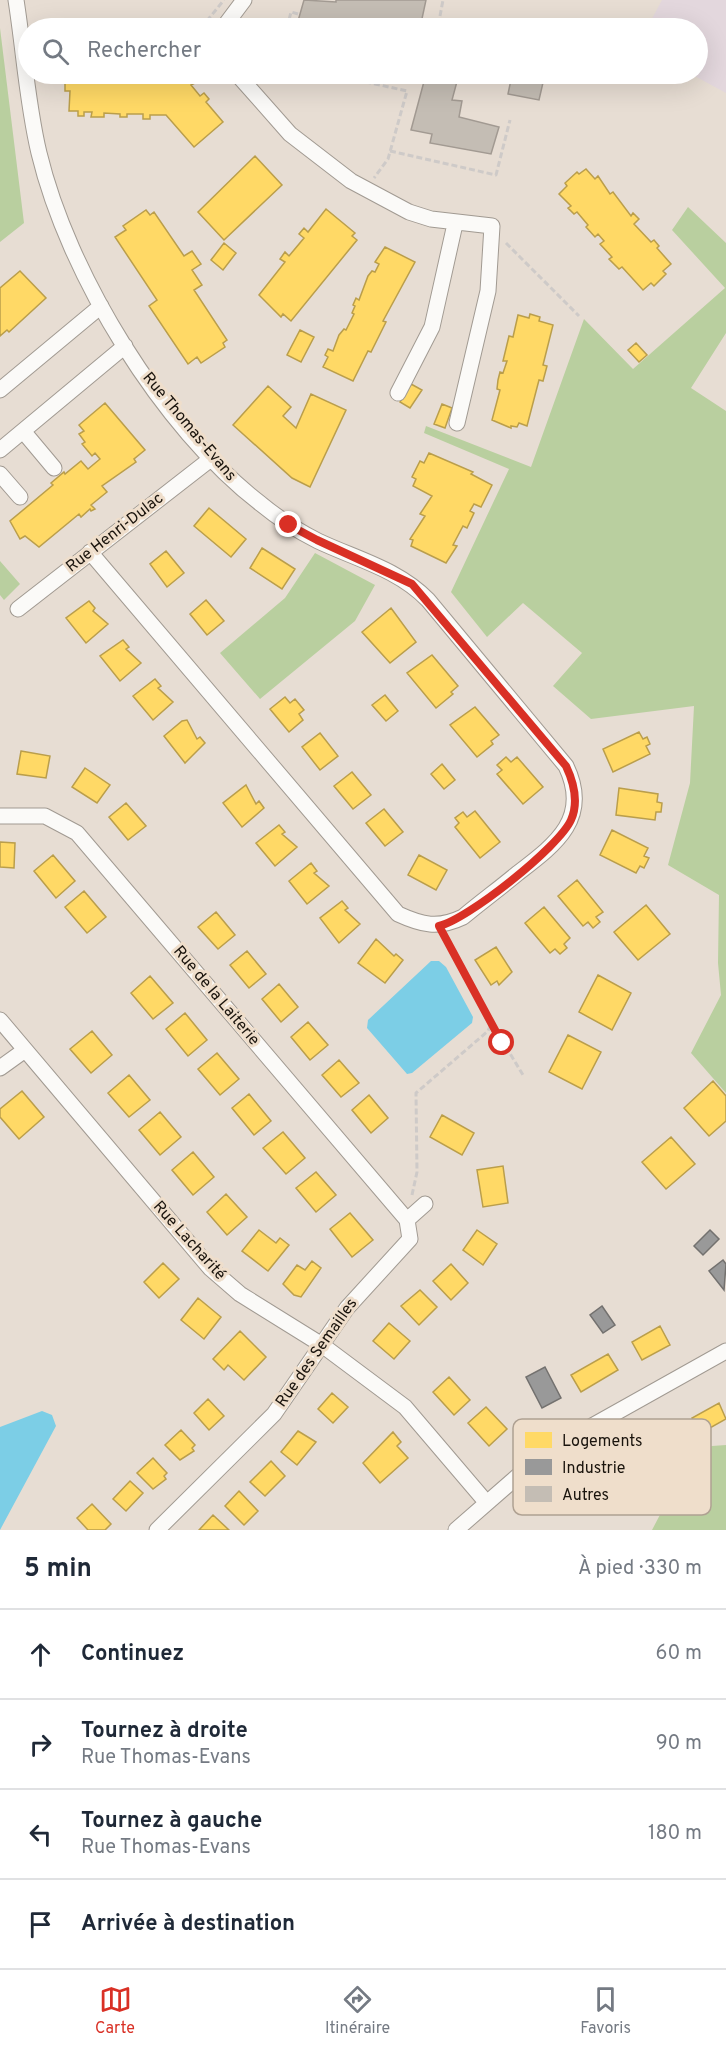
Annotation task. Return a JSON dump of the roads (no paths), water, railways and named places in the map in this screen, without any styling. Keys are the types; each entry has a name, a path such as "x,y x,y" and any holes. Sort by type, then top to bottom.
{"street":[{"name":"Rue Thomas-Evans","path":"16,0 21,18"},
{"path":"231,18 244,0"},
{"name":"Rue Thomas-Evans","path":"28,84 30,107 53,203 100,306 157,393 228,476 289,525 412,584 566,766 574,783 572,817 552,847 463,917 439,926 417,923 398,914 90,552"},
{"path":"246,84 290,134 328,165 366,189 409,212 455,224 492,226 488,291 457,423"},
{"path":"398,393 432,327 455,224"},
{"path":"0,390 100,306"},
{"path":"0,450 125,346"},
{"path":"23,431 54,468"},
{"name":"Rue Henri-Dulac","path":"18,609 212,458"},
{"path":"0,474 20,497"},
{"name":"Rue de la Laiterie","path":"0,816 45,816 77,833 407,1220"},
{"name":"Rue Lacharité","path":"0,1020 210,1268 240,1294 322,1346 405,1407 486,1502"},
{"path":"0,1068 25,1050"},
{"path":"407,1220 425,1204"},
{"name":"Rue des Semailles","path":"157,1530 274,1414 359,1292 410,1239 407,1220"},
{"path":"605,1419 726,1351"},
{"path":"456,1530 513,1480"}],"water":[{"path":"431,961 439,961 446,967 473,1017 472,1023 412,1073 407,1074 367,1028 368,1020"},
{"path":"42,1411 52,1415 56,1426 0,1530 0,1427"}]}
